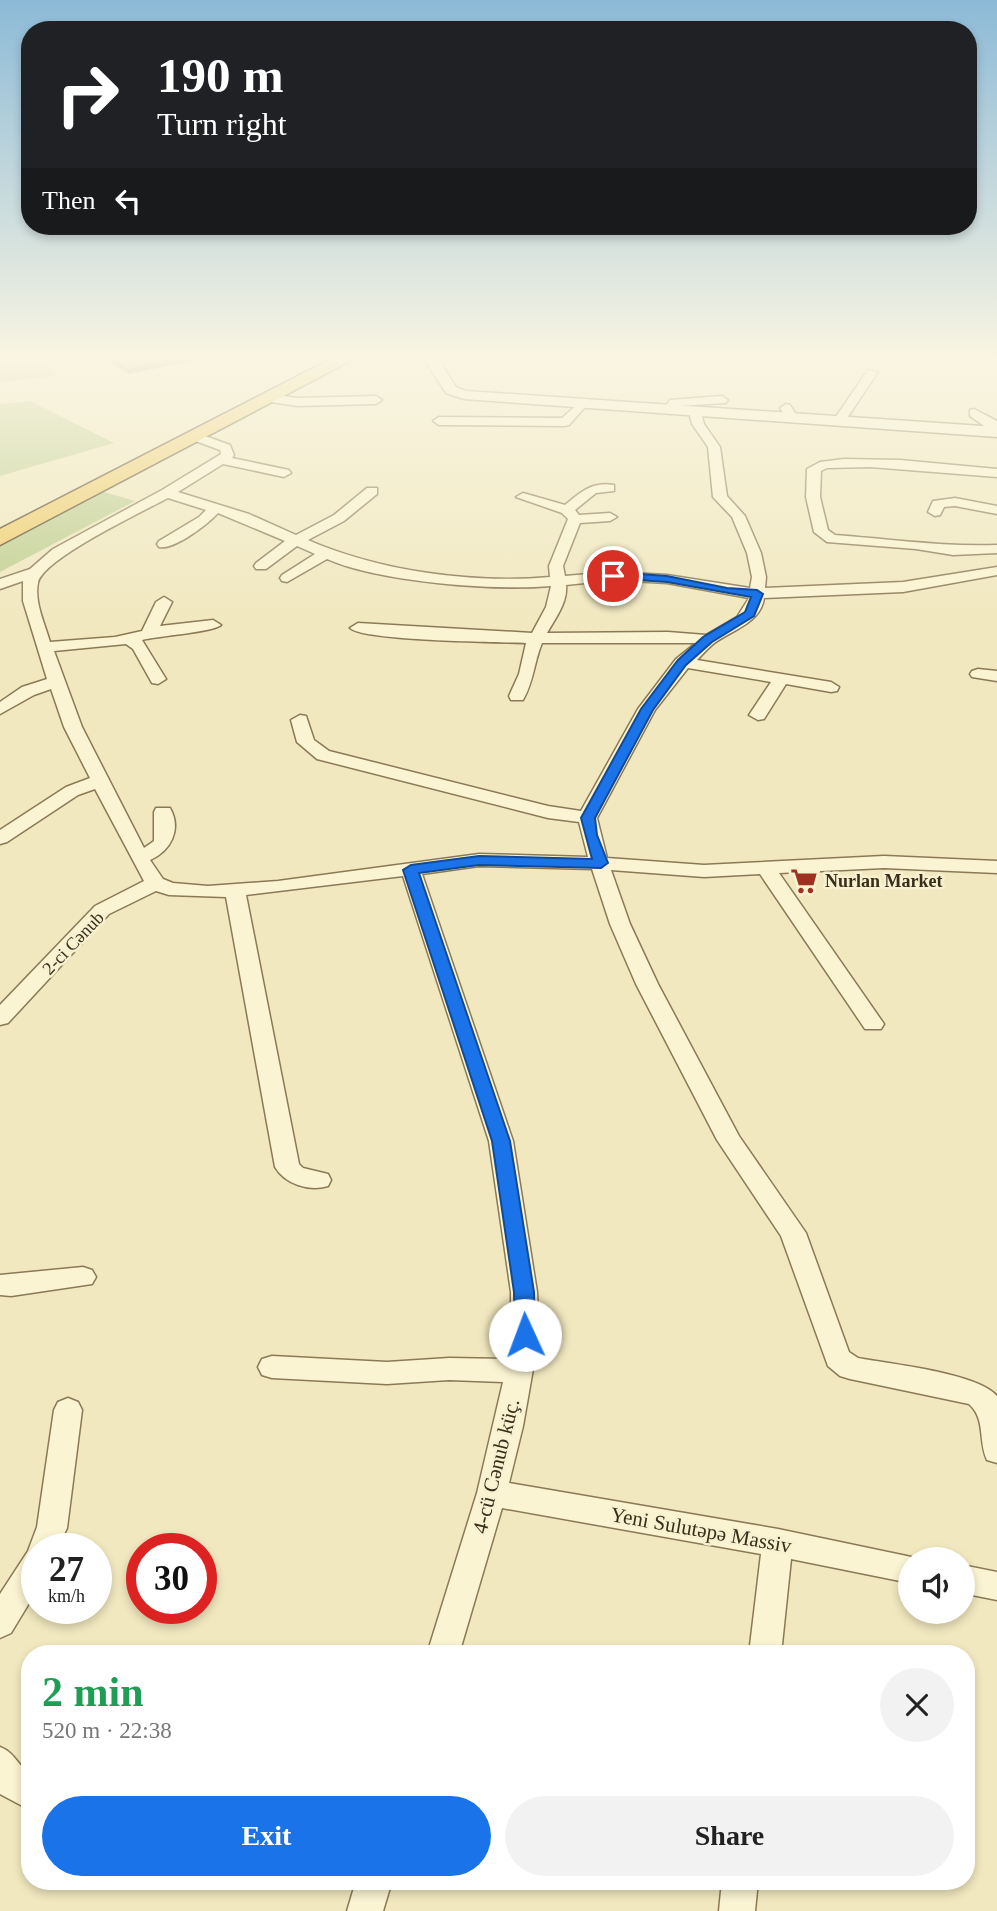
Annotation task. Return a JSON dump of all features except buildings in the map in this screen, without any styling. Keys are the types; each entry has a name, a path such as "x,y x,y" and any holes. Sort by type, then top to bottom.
{"highway":[{"path":"0,525 151,448"},
{"path":"0,538 171,448"}],"street":[{"path":"0,584 35,572 58,552 223,460 229,452 225,448"},
{"path":"714,448 720,497 736,512 751,543 758,568 756,603 743,620 708,640 682,662 647,709 588,818 590,835 620,924 648,984 729,1140 793,1233 838,1358 850,1368 867,1373 970,1391 983,1396 996,1420 997,1451"},
{"path":"223,460 284,473"},
{"path":"997,473 826,462 814,469 812,485 821,532 832,539 916,545 953,551 997,549"},
{"path":"517,696 527,674 536,638 554,607 559,592 556,566 571,515 592,489 609,488"},
{"path":"261,566 296,540 339,518 372,491"},
{"path":"167,492 216,507 324,554 380,569 467,581 515,584 613,576 647,577 757,594 887,588 997,571"},
{"path":"523,497 571,515 610,517"},
{"path":"935,512 938,504 946,502 997,510"},
{"path":"164,544 204,520 216,507"},
{"path":"287,578 324,554"},
{"path":"35,572 30,583 31,601 44,648 74,727 99,781 156,883 188,891 235,890 479,860 601,863 704,871 884,862 997,867"},
{"path":"148,634 164,602"},
{"path":"44,648 130,639 214,625"},
{"path":"358,628 429,636 604,639 676,636 708,640"},
{"path":"130,639 139,646 158,679"},
{"path":"682,662 831,687"},
{"path":"978,674 997,676"},
{"path":"758,715 781,680"},
{"path":"0,709 28,691 58,681"},
{"path":"300,720 306,742 323,755 548,812 588,818"},
{"path":"0,838 72,791 99,781"},
{"path":"140,857 162,846 166,838 163,812"},
{"path":"766,868 873,1024"},
{"name":"4-cü Cənub küç.","path":"411,870 501,1141 524,1292 525,1335 492,1493 446,1645"},
{"name":"2-ci Cənub","path":"0,1018 102,910 156,883"},
{"path":"235,890 287,1167 295,1175 319,1180"},
{"path":"0,1285 83,1277"},
{"path":"272,1367 387,1373 449,1369 519,1371"},
{"path":"50,1533 68,1410"},
{"name":"Yeni Sulutəpə Massiv","path":"492,1493 898,1567"},
{"path":"766,1645 778,1543"},
{"path":"975,1582 997,1586"},
{"path":"0,1623 21,1588"},
{"path":"0,1764 10,1781 21,1788"},
{"path":"365,1911 371,1890"},
{"path":"737,1911 739,1890"}],"green space":[{"path":"0,448 96,448 0,476"},
{"path":"104,492 135,501 0,572 0,546"}],"place":[{"name":"Nurlan Market","path":"804,881"}],"route":[{"path":"525,1335 524,1292 501,1141 411,870 479,860 547,864 601,863 590,835 588,818 647,709 682,662 708,640 750,614 757,594 667,579 613,576"}]}
